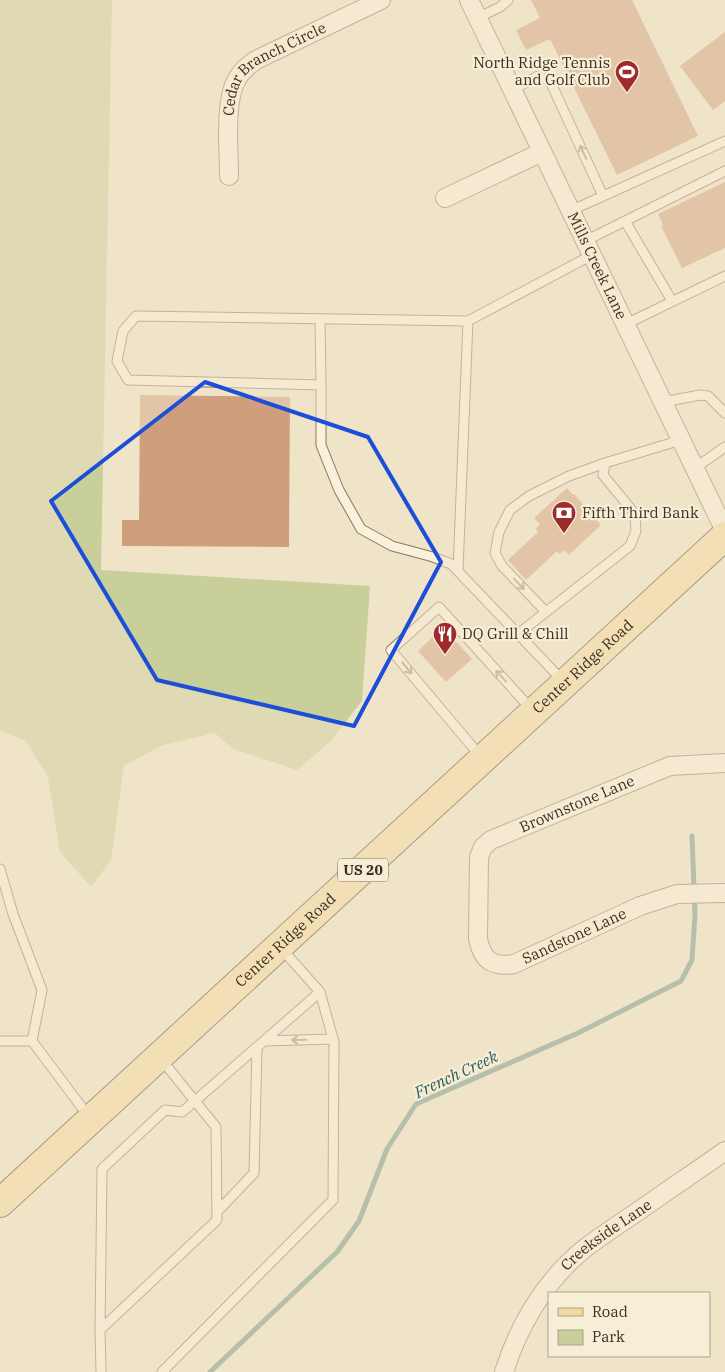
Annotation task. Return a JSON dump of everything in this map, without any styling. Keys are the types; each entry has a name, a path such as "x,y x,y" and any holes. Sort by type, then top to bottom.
{"main road":[{"name":"Center Ridge Road","path":"0,1203 725,536"}],"street":[{"name":"Cedar Branch Circle","path":"229,176 229,106 236,80 245,69 256,60 381,0"},
{"name":"Mills Creek Lane","path":"469,0 725,530"},
{"path":"445,198 542,152"},
{"name":"Brownstone Lane","path":"478,898 479,857 482,847 491,840 670,766 725,763"},
{"name":"Sandstone Lane","path":"478,898 478,939 481,952 490,961 502,966 514,964 640,906 677,894 725,893"},
{"name":"Creekside Lane","path":"504,1372 529,1314 553,1280 567,1265 599,1238 725,1151"}],"lane":[{"path":"477,18 500,7 508,0"},
{"path":"512,90 538,76 550,81 603,196"},
{"path":"570,211 725,140"},
{"path":"321,385 128,380 117,361 123,331 136,316 468,321 588,248 625,221 725,171"},
{"path":"625,221 672,301"},
{"path":"626,324 725,276"},
{"path":"320,319 321,445 339,490 361,530 392,546 451,564 565,683"},
{"path":"458,571 468,321"},
{"path":"663,402 700,395 708,396 725,413"},
{"path":"546,612 502,566 495,553 499,532 510,510 529,496 569,476 681,440"},
{"path":"695,468 725,447"},
{"path":"518,634 630,546 636,531 635,514 603,475 605,463"},
{"path":"483,759 391,650 439,607 534,712"},
{"path":"0,869 13,914 42,990 32,1041 91,1119"},
{"path":"162,1372 333,1200 333,1039 320,992 280,946"},
{"path":"101,1372 102,1169 165,1110 182,1112 195,1102 320,992"},
{"path":"265,1041 333,1039"},
{"path":"0,1041 32,1041"},
{"path":"217,1212 254,1173 257,1048"},
{"path":"100,1330 217,1220 216,1127 159,1057"}],"highlighted area":[{"path":"205,382 368,437 441,562 354,726 157,680 51,501"}],"green space":[{"path":"0,0 112,0 101,570 370,586 362,701 330,742 297,770 233,749 215,733 163,745 124,766 111,860 91,887 60,852 48,777 26,741 0,730"}],"building":[{"name":"North Ridge Tennis and Golf Club","path":"531,0 632,0 698,136 617,175 550,39 526,50 516,30 540,18"},
{"path":"725,32 725,101 713,110 680,66"},
{"path":"725,182 725,248 682,268 661,226 663,225 658,214"},
{"path":"140,395 290,397 289,547 122,546 122,520 139,520"},
{"name":"Fifth Third Bank","path":"567,488 601,525 569,555 564,550 560,554 557,551 526,580 508,560 538,532 536,529 540,524 534,518"},
{"name":"DQ Grill & Chill","path":"443,627 472,659 446,682 418,651"}],"waterway":[{"name":"French Creek","path":"210,1372 337,1252 359,1221 387,1149 416,1104 578,1033 681,981 692,960 695,914 692,836"}],"place":[{"name":"North Ridge Tennis and Golf Club","path":"627,93"},
{"name":"Fifth Third Bank","path":"564,534"},
{"name":"DQ Grill & Chill","path":"445,655"}]}
